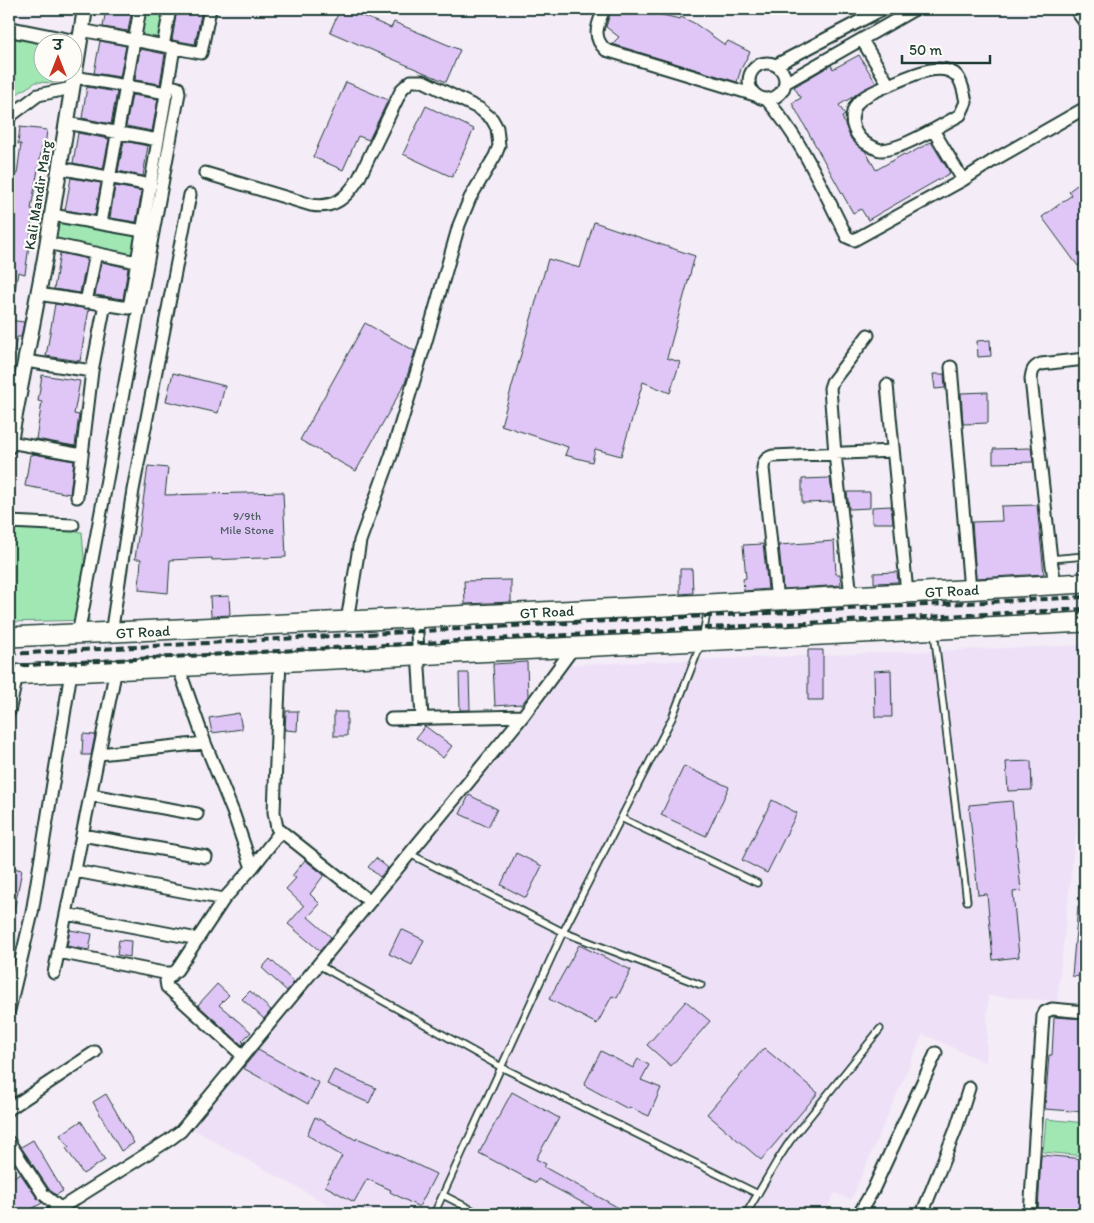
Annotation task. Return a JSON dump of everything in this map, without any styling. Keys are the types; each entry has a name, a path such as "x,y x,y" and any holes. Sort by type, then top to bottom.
{"highway":[{"name":"GT Road","path":"9,637 111,634 777,601 1085,583"},
{"path":"13,675 280,660 1085,622"}],"street":[{"name":"Kali Mandir Marg","path":"81,32 85,9"},
{"path":"101,223 140,9"},
{"path":"38,294 129,308 167,89 170,9"},
{"path":"82,36 134,40 201,52 210,9"},
{"path":"604,9 596,28 596,34 599,44 606,50 761,97 778,96 782,92 785,83 784,74 776,65"},
{"path":"883,9 776,65 764,63 750,73 749,85 780,114 850,240 858,239 1085,108"},
{"path":"785,83 914,9"},
{"path":"1077,9 1085,20"},
{"path":"9,29 39,32"},
{"path":"862,40 889,85"},
{"path":"940,68 956,75 962,86 966,102 960,115 904,144 880,150 865,144 853,130 851,116 857,103 869,94 889,85 922,72 940,68"},
{"path":"204,173 311,205 325,206 339,202 351,191 359,178 402,89 411,80 423,81 480,110 492,119 498,128 499,137 495,156 470,198 459,225 392,456 360,541 347,621"},
{"name":"Kali Mandir Marg","path":"10,438 38,294 73,83"},
{"path":"9,117 38,94 73,83 167,89 178,88 179,93 78,635"},
{"path":"66,123 158,140"},
{"path":"933,130 963,180"},
{"path":"59,168 151,185"},
{"path":"111,634 133,490 190,195"},
{"path":"52,215 143,231"},
{"path":"47,243 137,262"},
{"path":"86,302 96,253"},
{"path":"77,497 92,371 105,304"},
{"path":"851,596 830,396 832,382 868,335"},
{"path":"1055,585 1031,378 1035,366 1085,359"},
{"path":"25,361 92,371"},
{"path":"951,367 970,590"},
{"path":"886,384 907,593"},
{"path":"10,438 82,455"},
{"path":"777,601 763,468 764,462 774,456 893,451"},
{"path":"9,522 73,525"},
{"path":"416,618 422,718"},
{"path":"9,1142 43,1194 59,1211 169,1140 181,1130 523,716 574,647"},
{"path":"280,660 274,812 277,828 369,901"},
{"path":"178,666 205,743 234,812 252,868"},
{"path":"54,973 116,669"},
{"path":"9,1010 32,913 71,672"},
{"path":"9,712 13,675"},
{"path":"391,720 523,716"},
{"path":"99,754 205,743"},
{"path":"91,795 197,814"},
{"path":"242,1055 167,987 166,981 177,970 224,898 252,868 281,831"},
{"path":"82,835 206,857"},
{"path":"75,871 224,898"},
{"path":"66,914 198,939"},
{"path":"58,952 164,973 173,973"},
{"path":"1030,1214 1045,1012 1052,1009 1085,1012"},
{"path":"9,1109 95,1052"},
{"path":"859,1214 873,1190 936,1053"},
{"path":"922,1214 956,1129 969,1088"}],"lane":[{"path":"1051,559 1085,556"},
{"path":"434,1214 563,932 672,718 702,641 708,604"},
{"path":"934,629 967,901"},
{"path":"621,818 757,883"},
{"path":"410,854 563,932 701,985"},
{"path":"318,964 501,1067 758,1194"},
{"path":"746,1214 790,1141 880,1029"},
{"path":"443,1195 480,1214"}],"shaded area":[{"path":"1085,645 1085,776 1074,847 1057,1001 988,996 986,1063 923,1034 851,1200 835,1193 824,1214 345,1214 180,1122 565,665"}],"green space":[{"path":"145,9 166,9 160,40 140,36"},
{"path":"9,34 32,40 32,82 36,82 9,99"},
{"path":"53,216 137,231 131,259 49,242"},
{"path":"9,527 82,532 89,620 9,622"},
{"path":"1046,1119 1085,1123 1085,1156 1043,1152"}],"building":[{"path":"106,9 132,9 128,31 103,27"},
{"path":"177,9 202,9 195,44 172,40"},
{"path":"340,9 346,9 391,28 394,22 460,50 446,82 330,32"},
{"path":"619,9 659,9 658,14 680,19 681,17 694,23 725,45 728,41 750,52 737,82 612,44 619,37 606,27 611,10 618,12"},
{"path":"100,41 126,46 120,77 94,73"},
{"path":"140,49 165,54 160,84 135,80"},
{"path":"859,55 876,83 839,105 845,115 842,117 851,139 866,152 876,170 904,154 905,156 931,142 950,173 868,220 861,209 853,213 792,103 801,98 794,87 831,65 833,69"},
{"path":"346,82 388,100 369,140 358,136 343,170 313,157"},
{"path":"87,87 117,92 111,124 82,118"},
{"path":"132,95 158,99 152,131 126,126"},
{"path":"426,106 474,129 452,177 403,154"},
{"path":"20,127 47,130 45,147 42,147 31,209 33,209 25,274 18,272 14,297 9,296 9,233 11,222 9,222 9,172 17,174 21,144 18,144"},
{"path":"78,133 109,139 103,169 73,163"},
{"path":"124,141 148,146 143,176 118,171"},
{"path":"71,178 101,183 95,215 65,210"},
{"path":"1085,179 1085,261 1078,266 1042,217 1072,195 1069,191"},
{"path":"115,186 142,191 136,222 110,218"},
{"path":"594,222 695,256 667,358 680,362 670,393 643,382 621,456 595,449 592,462 565,455 568,447 501,425 548,259 580,268"},
{"path":"60,253 87,259 80,293 54,289"},
{"path":"102,262 128,268 123,299 95,295"},
{"path":"55,304 89,309 80,361 46,356"},
{"path":"9,320 24,322 21,337 17,337 13,356 9,355"},
{"path":"365,323 415,351 405,383 356,471 300,440"},
{"path":"990,340 991,356 978,357 977,341"},
{"path":"173,373 225,386 218,413 166,401"},
{"path":"933,374 944,374 945,388 935,389"},
{"path":"42,375 80,381 74,414 79,415 75,446 36,439 42,402 38,401"},
{"path":"988,392 988,423 963,424 961,393"},
{"path":"1031,448 1033,462 993,463 993,449"},
{"path":"30,455 74,461 70,494 25,486"},
{"path":"148,466 168,468 165,495 283,492 286,557 170,560 168,593 139,590 141,559 135,559"},
{"path":"830,478 833,502 802,503 802,479"},
{"path":"847,492 870,492 870,508 849,509"},
{"path":"1037,505 1044,574 976,578 972,522 1002,521 1001,506"},
{"path":"891,506 893,523 872,523 872,507"},
{"path":"834,541 836,574 840,574 841,585 783,589 779,545"},
{"path":"763,544 768,589 744,591 743,579 746,578 743,545"},
{"path":"680,569 692,569 693,593 680,594"},
{"path":"897,572 898,582 874,583 874,573"},
{"path":"511,580 511,602 465,604 464,581"},
{"path":"229,596 230,615 211,616 210,597"},
{"path":"808,650 823,650 823,700 808,700"},
{"path":"527,662 528,696 522,704 495,706 493,664"},
{"path":"891,670 892,717 875,717 874,671"},
{"path":"459,673 469,673 470,710 460,710"},
{"path":"286,711 298,711 297,731 285,730"},
{"path":"334,712 347,712 347,736 334,736"},
{"path":"239,713 242,729 212,733 209,718"},
{"path":"425,726 452,746 443,758 416,738"},
{"path":"83,734 95,735 91,755 82,755"},
{"path":"1031,761 1032,790 1008,791 1006,762"},
{"path":"684,766 729,787 706,836 661,815"},
{"path":"469,795 497,809 488,827 460,814"},
{"path":"772,800 797,813 767,873 742,860"},
{"path":"1012,801 1021,891 1013,892 1019,957 993,960 987,894 978,895 969,805"},
{"path":"516,853 542,866 526,898 501,885"},
{"path":"376,858 388,868 380,877 368,867"},
{"path":"305,860 324,875 310,894 320,904 308,917 331,937 320,951 288,924 304,906 286,889 296,878 292,876"},
{"path":"9,867 22,870 13,916 9,915"},
{"path":"1078,906 1085,906 1085,977 1072,976"},
{"path":"401,929 424,940 412,965 389,954"},
{"path":"70,930 92,934 89,950 67,946"},
{"path":"119,940 131,941 130,957 117,955"},
{"path":"579,945 631,970 617,998 612,996 597,1024 549,999"},
{"path":"270,959 294,982 287,991 262,968"},
{"path":"217,984 229,995 219,1005 251,1032 242,1041 244,1042 242,1045 198,1005"},
{"path":"250,991 271,1010 264,1019 242,999"},
{"path":"686,1001 710,1021 671,1066 647,1045"},
{"path":"1054,1017 1085,1019 1085,1112 1045,1109 1049,1055 1052,1055"},
{"path":"764,1048 818,1093 761,1160 707,1114"},
{"path":"258,1050 319,1083 308,1104 243,1068"},
{"path":"601,1051 633,1068 638,1059 649,1065 641,1080 661,1088 649,1116 629,1107 628,1109 584,1085"},
{"path":"334,1070 376,1088 369,1103 327,1084"},
{"path":"512,1092 559,1118 536,1159 546,1164 544,1167 630,1214 604,1214 538,1179 536,1183 479,1153"},
{"path":"106,1094 134,1143 121,1151 93,1102"},
{"path":"315,1117 356,1140 357,1138 388,1151 436,1174 419,1207 390,1192 391,1190 367,1179 354,1202 325,1186 342,1156 307,1135"},
{"path":"81,1121 105,1160 83,1174 66,1148 69,1147 60,1135"},
{"path":"33,1140 63,1191 56,1195 49,1189 21,1147"},
{"path":"1041,1155 1085,1159 1085,1214 1042,1214 1042,1212 1038,1211"},
{"path":"20,1173 42,1203 23,1214 9,1214 9,1180"}],"railway":[{"path":"9,654 1085,597"},
{"path":"9,666 1085,609"}]}
